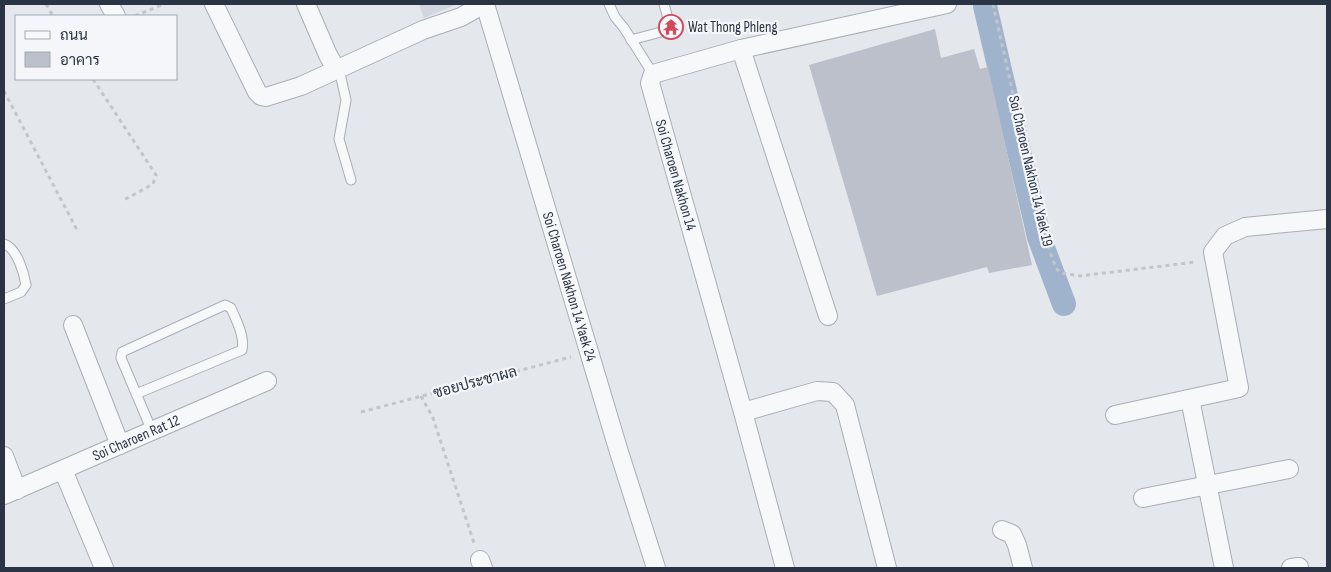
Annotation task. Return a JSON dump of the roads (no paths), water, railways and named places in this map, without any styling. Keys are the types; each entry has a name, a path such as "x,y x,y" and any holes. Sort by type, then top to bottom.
{"street":[{"path":"109,4 115,15"},
{"path":"214,4 257,92 261,96 266,97 301,86 423,30 461,17 484,4"},
{"path":"306,4 336,69"},
{"name":"Soi Charoen Nakhon 14 Yaek 24","path":"484,4 656,568"},
{"path":"653,74 741,48 947,4"},
{"path":"741,48 828,316"},
{"name":"Soi Charoen Nakhon 14","path":"653,74 650,84 785,568"},
{"path":"1115,414 1239,388 1213,252 1225,236 1245,228 1327,219"},
{"path":"73,325 120,445"},
{"name":"Soi Charoen Rat 12","path":"10,492 267,381"},
{"path":"743,412 817,391 833,392 845,405 886,568"},
{"path":"1190,399 1224,568"},
{"path":"4,456 10,492"},
{"path":"1142,498 1289,469"},
{"path":"63,470 104,568"},
{"path":"1002,530 1012,534 1023,568"}],"lane":[{"path":"609,4 614,17 624,28 653,74"},
{"path":"631,40 661,32 667,27 667,15 664,4"},
{"path":"336,69 341,78 346,100 339,139 351,180"},
{"path":"4,244 8,245 13,252 25,278 26,285 22,292 4,299"},
{"path":"136,394 242,350 244,344 242,334 231,308 225,305 122,352 121,358 136,394 152,431"}],"waterway":[{"path":"985,6 1039,237 1064,304"}],"place":[{"name":"Wat Thong Phleng","path":"671,27"}]}
